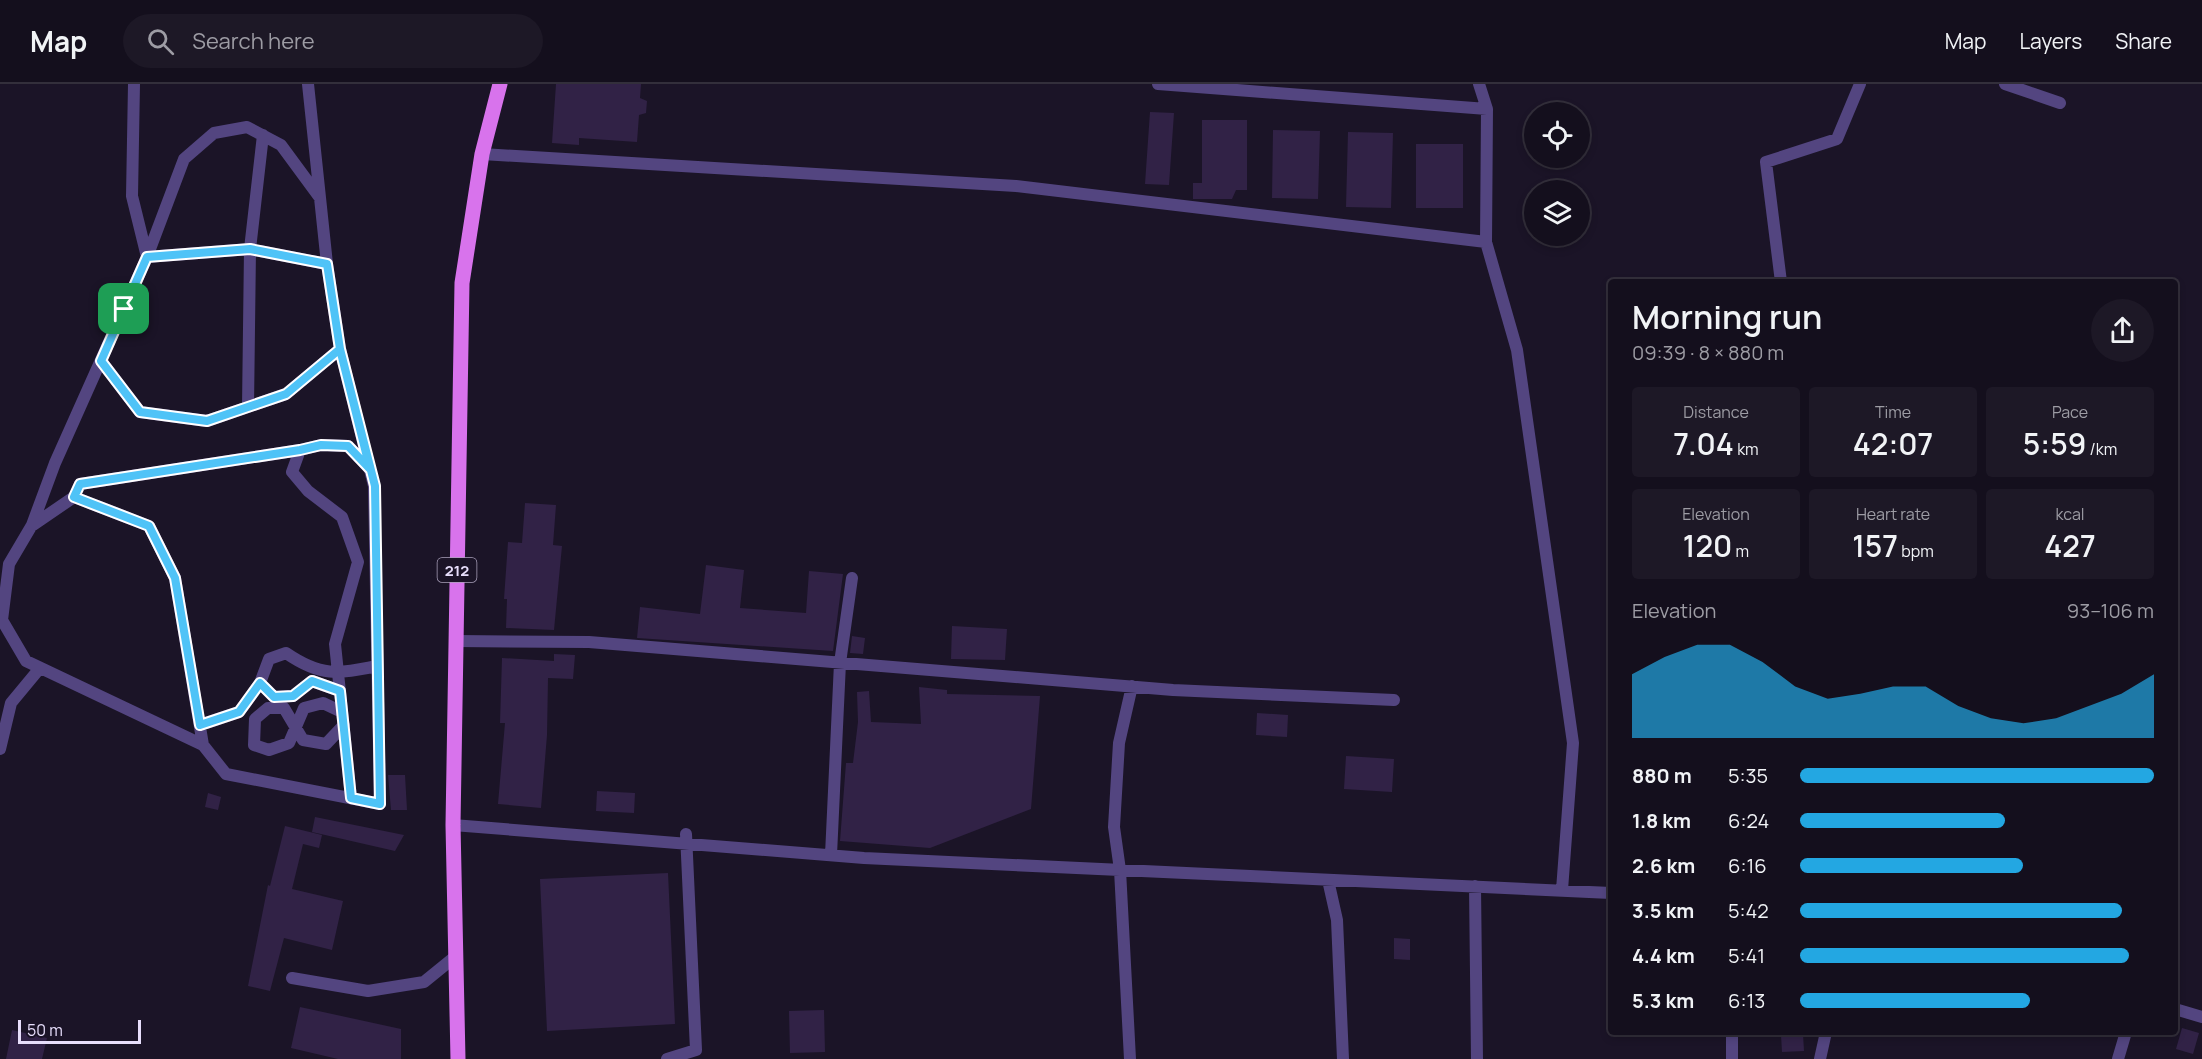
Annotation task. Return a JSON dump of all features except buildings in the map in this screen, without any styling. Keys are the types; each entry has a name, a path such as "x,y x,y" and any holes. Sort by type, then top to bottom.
{"main road":[{"name":"212","path":"458,1059 453,825 462,283 482,154 500,84"}],"street":[{"path":"134,84 132,196 147,257"},
{"path":"308,84 327,264 340,349 375,486 380,804 226,774 203,745 26,661 2,620 9,564 33,525 55,463 147,257 184,159 214,133 246,127 281,145 320,198"},
{"path":"1158,84 1487,108"},
{"path":"1479,84 1487,108 1486,242 1517,350 1573,743 1562,890"},
{"path":"1782,279 1766,162 1837,139 1860,84"},
{"path":"2005,84 2060,103"},
{"path":"248,407 250,249 262,135"},
{"path":"482,154 1016,186 1486,242"},
{"path":"147,257 250,249 327,264"},
{"path":"101,361 140,412 207,421 286,394 340,349"},
{"path":"33,525 74,497 80,484 321,445 348,446 370,469"},
{"path":"300,450 292,472 308,491 342,517 358,562 336,644 351,798"},
{"path":"74,497 149,526 175,578 203,745"},
{"path":"831,855 840,663 852,578"},
{"path":"456,640 589,642 1132,686 1394,700"},
{"path":"200,725 239,712 260,683 269,659 286,653 303,665 339,674 377,666"},
{"path":"0,749 11,703 40,668"},
{"path":"260,683 274,697 293,696 312,681 340,691"},
{"path":"1130,1059 1120,870 1114,827 1119,743 1132,686"},
{"path":"323,703 343,718 326,744 303,740 297,726 304,708 323,703"},
{"path":"453,825 687,839 831,855 1608,892"},
{"path":"667,1059 696,1050 687,839"},
{"path":"1329,879 1337,920 1343,1059"},
{"path":"1475,886 1477,1059"},
{"path":"292,978 368,991 424,982 456,956"},
{"path":"2178,1010 2202,1017"},
{"path":"1732,1035 1732,1059"},
{"path":"1820,1059 1825,1035"},
{"path":"2118,1059 2125,1035"}],"route":[{"path":"124,309 101,361 140,412 207,421 286,394 340,349 375,486 374,549 380,804 351,798 340,691 325,683 312,681 293,696 274,697 260,683 239,712 200,725 175,578 149,526 74,497 80,484 321,445 348,446 370,469 340,349 327,264 250,249 147,257 124,309"}]}
